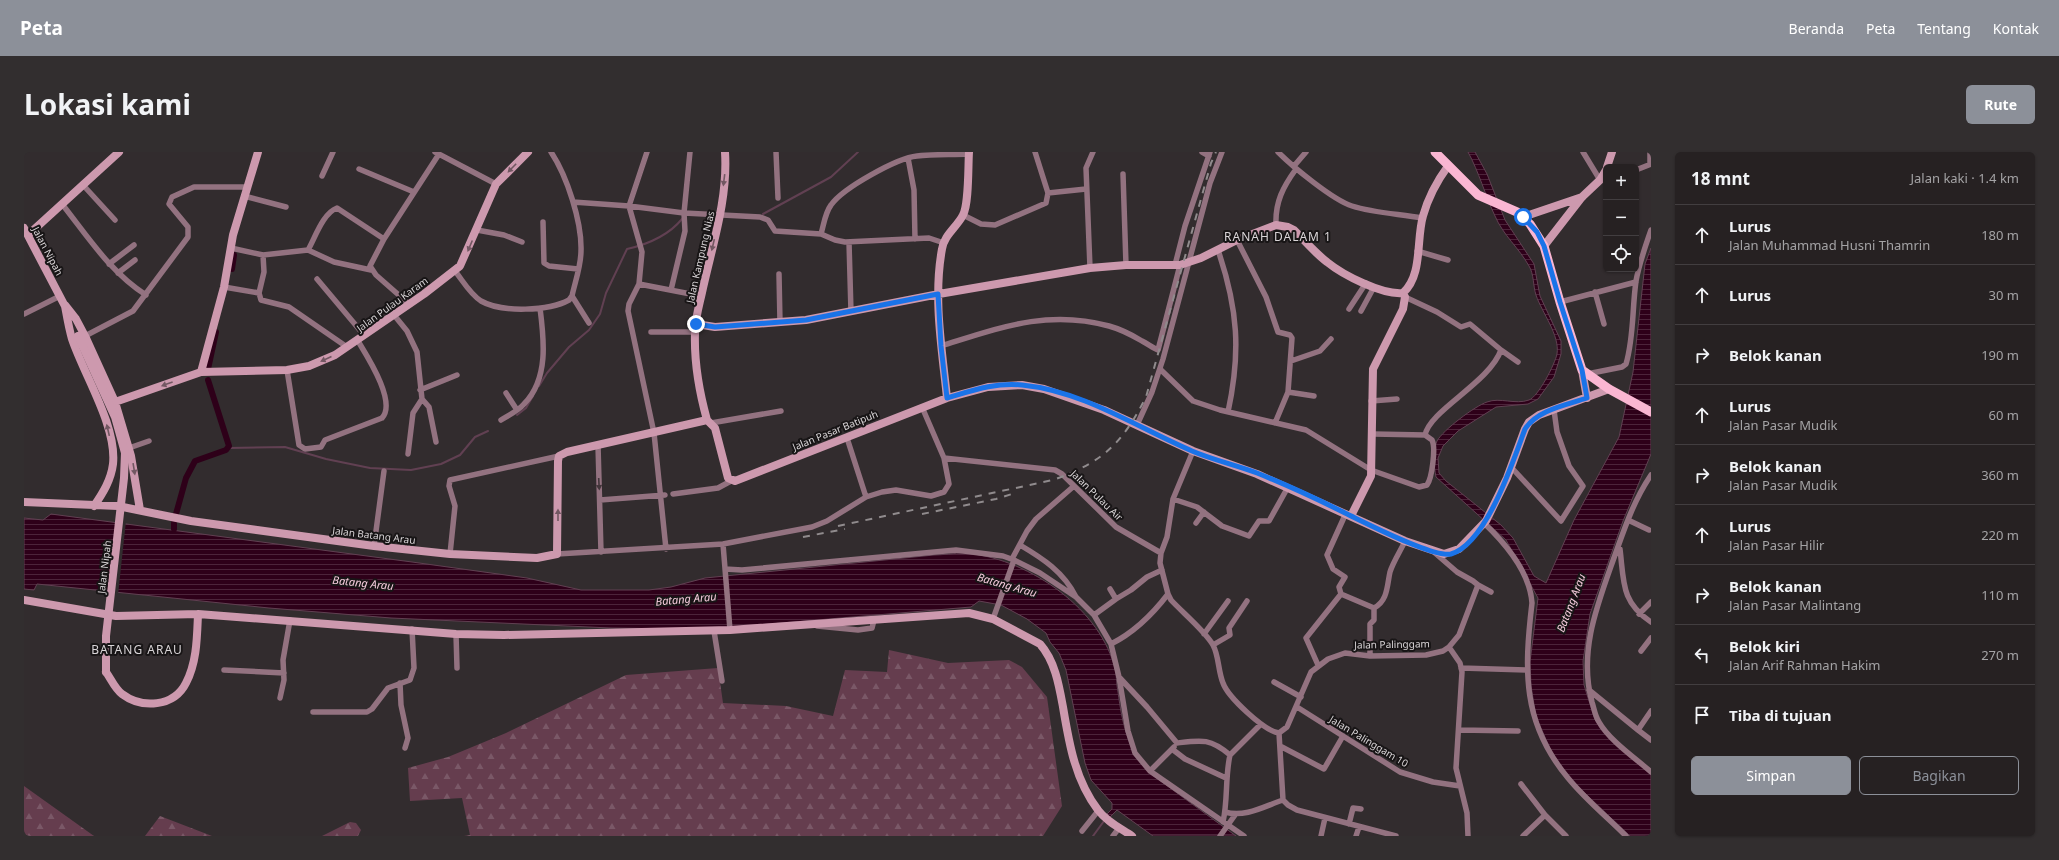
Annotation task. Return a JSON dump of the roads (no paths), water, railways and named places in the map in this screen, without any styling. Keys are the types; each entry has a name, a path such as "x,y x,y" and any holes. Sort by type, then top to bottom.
{"main road":[{"path":"1435,152 1478,195 1520,215 1537,232 1544,246 1560,302 1585,372 1609,389 1651,412"}],"street":[{"path":"26,231 62,204 119,152"},
{"path":"201,372 224,287 244,196 258,152"},
{"path":"322,176 333,152"},
{"name":"Jalan Pulau Karam","path":"115,402 201,372 287,370 309,366 335,355 455,271 463,262 496,184 528,152"},
{"path":"455,271 469,290 481,301 489,304 524,310 540,308 567,301 572,296 581,252 573,202 562,172 551,152"},
{"path":"647,152 629,206 642,252 639,284 629,304 628,311 654,433 663,495 666,549"},
{"path":"671,290 685,231 684,213 690,152"},
{"name":"Jalan Kampung Nias","path":"725,152 726,167 719,214 695,328 696,370 709,421 715,428 726,474 731,481"},
{"path":"776,152 778,198"},
{"path":"963,215 981,224 995,226 1046,203 1048,193 1035,152"},
{"path":"1137,425 1150,397 1160,369 1181,265 1185,226 1209,154 1202,152"},
{"path":"941,346 1020,323 1053,319 1089,321 1110,326 1128,333 1158,350 1181,265 1222,152"},
{"path":"1278,152 1295,167 1351,206 1422,218"},
{"path":"1276,226 1277,205 1280,195 1295,167 1306,152"},
{"path":"1583,152 1603,173"},
{"path":"1608,164 1612,152"},
{"path":"1639,169 1651,164 1650,152"},
{"path":"371,270 372,261 384,239 437,153 448,155 496,184"},
{"path":"821,234 829,208 838,198 874,174 916,154 969,153 966,201 963,215 944,243 938,294 941,346 947,398"},
{"path":"1090,268 1086,168 1092,153"},
{"path":"908,158 914,190 915,239"},
{"path":"1318,665 1306,640 1306,636 1341,594 1340,587 1345,577 1333,569 1327,555 1371,476 1373,434 1371,401 1373,369 1403,310 1404,295 1411,284 1415,273 1422,218 1433,192 1448,166"},
{"path":"359,169 414,192"},
{"path":"1123,174 1126,265"},
{"path":"1544,246 1582,197 1603,175"},
{"path":"83,185 115,220"},
{"path":"82,336 133,311 188,238 188,227 169,204 172,198 194,187 247,187"},
{"path":"1048,193 1086,189"},
{"path":"244,196 286,206"},
{"path":"1520,215 1582,197"},
{"path":"573,202 629,206 684,213 764,218 775,231 821,234 835,240 849,242 934,238 944,243"},
{"path":"62,204 109,264 146,295"},
{"path":"308,250 325,220 333,210 337,208 384,239"},
{"path":"543,222 544,263 548,266 578,269"},
{"path":"652,332 780,323 851,312 938,294 1090,268 1126,265 1181,265 1218,250 1237,240 1276,226 1288,227 1294,230 1326,262 1366,283 1374,287 1404,295 1437,312 1461,327 1470,324 1518,362"},
{"path":"477,230 510,237 522,242"},
{"path":"1587,398 1585,372 1622,367 1626,364 1633,326 1636,282 1642,254 1651,230"},
{"name":"Jalan Nipah","path":"26,231 115,402 129,448 140,510"},
{"path":"1237,240 1266,297 1278,332 1292,336 1288,392 1276,423"},
{"path":"849,242 851,312"},
{"path":"109,264 134,245"},
{"path":"232,248 263,255 308,250 334,262 371,270 409,304"},
{"path":"1218,250 1229,285 1237,343 1233,390 1228,412"},
{"path":"1418,251 1448,260"},
{"path":"263,255 264,272 259,293 261,300 289,308 347,347"},
{"path":"118,273 135,260"},
{"path":"779,274 780,323"},
{"path":"287,370 299,445 305,449 321,447 325,440 355,430 382,418 385,414 386,401 383,390 361,338 317,278"},
{"path":"1560,302 1636,282"},
{"path":"1349,310 1366,283"},
{"path":"639,284 701,296"},
{"path":"224,287 259,293"},
{"path":"1361,311 1374,287"},
{"path":"1595,292 1604,324"},
{"path":"24,314 60,296"},
{"path":"572,296 589,323"},
{"name":"Jalan Nipah","path":"65,305 72,339 106,422 111,444 113,463 112,472 105,490 94,506"},
{"path":"501,420 517,410 527,401 535,389 543,358 544,341 540,308"},
{"path":"394,315 407,331 417,352 420,366 420,390 422,399 429,407 436,442"},
{"name":"Jalan Nipah","path":"82,336 115,417 124,453 124,478 105,643 106,672 121,693 132,700 145,703 160,703 172,698 186,683 192,667 198,614"},
{"path":"1290,362 1316,353 1331,339"},
{"path":"1425,435 1428,427 1441,413 1480,380 1501,350"},
{"path":"1160,369 1188,398 1203,405 1310,432 1371,470 1419,487 1426,486 1430,480 1434,445 1432,440 1425,435 1373,434"},
{"path":"420,390 457,375"},
{"name":"Jalan Pasar Batipuh","path":"731,481 847,438 873,425 947,398 988,387 1011,384 1027,386 1082,401 1118,415 1193,451 1288,487 1405,541 1435,553"},
{"path":"1435,553 1444,554 1459,550 1485,522 1494,506 1529,422 1539,415 1609,389"},
{"path":"1288,392 1314,396"},
{"path":"506,393 517,410"},
{"path":"408,454 412,418 416,406 422,399"},
{"path":"1371,401 1397,399"},
{"name":"Jalan Batang Arau","path":"24,502 118,506 191,521 374,546 450,554 537,558 557,554 666,549 723,544 812,527 827,521 866,498 896,490 924,496 944,492 949,484 944,458 922,407"},
{"path":"1511,467 1562,522 1582,484 1569,466 1557,432 1554,410"},
{"path":"450,554 455,510 449,486 450,480 559,456 567,452 709,421 781,411"},
{"path":"847,438 866,498"},
{"path":"129,448 148,441"},
{"path":"598,445 601,552"},
{"path":"1193,451 1173,499 1166,537 1160,553 1162,570 1171,600 1213,645 1224,687 1249,715 1261,724 1279,733 1283,800 1296,810 1396,836"},
{"path":"557,554 559,456"},
{"name":"Jalan Pulau Air","path":"944,458 1050,468 1062,474 1116,527 1160,553"},
{"path":"374,546 384,472"},
{"path":"1651,476 1637,498 1628,520 1597,603 1587,647 1589,690 1598,721 1602,727 1651,772"},
{"path":"674,494 718,488 731,481"},
{"path":"993,618 1020,545 1036,519 1074,486"},
{"path":"1173,499 1194,506 1222,526 1249,536 1259,521 1269,521 1288,487"},
{"path":"600,500 663,495"},
{"path":"1196,522 1204,512"},
{"path":"1628,520 1649,530"},
{"path":"1485,522 1511,554 1531,594 1532,603 1526,670 1533,712 1551,755 1569,780 1626,836"},
{"path":"1374,608 1382,602 1389,583 1390,571 1405,541"},
{"path":"723,544 730,629"},
{"path":"1020,545 1056,569 1068,583 1076,597"},
{"path":"1618,547 1620,549 1627,597 1639,614 1651,622"},
{"path":"726,570 742,570 956,550 1013,561 1040,573 1076,597 1094,615 1111,644 1119,677 1132,748 1139,760 1150,771 1244,836"},
{"path":"1435,553 1457,572 1491,592"},
{"path":"1094,615 1150,575 1162,570"},
{"path":"1468,836 1467,813 1456,768 1461,668 1450,647 1459,635 1478,585"},
{"path":"1110,589 1116,599"},
{"path":"1111,644 1128,635 1142,624 1168,594"},
{"path":"1341,594 1374,608"},
{"path":"24,600 116,616 198,614 412,629 456,634 569,634 714,631 874,620 960,612 993,618 1040,644 1051,660 1059,683 1069,749 1074,763 1100,812 1119,828 1132,836"},
{"path":"1204,634 1228,601"},
{"path":"1213,645 1230,635 1229,628 1247,601"},
{"path":"1639,614 1651,602"},
{"path":"1370,656 1370,624 1374,620 1374,608"},
{"path":"280,698 284,673 283,660 290,620"},
{"path":"313,712 367,712 372,709 385,690 410,680 414,674 412,629"},
{"path":"714,631 722,681"},
{"path":"456,634 456,668"},
{"path":"1641,651 1651,638"},
{"name":"Jalan Palinggam","path":"1279,733 1287,727 1297,707 1310,674 1318,665 1339,654 1370,656 1426,655 1442,651 1450,647"},
{"path":"1461,668 1526,670"},
{"path":"224,670 284,673"},
{"path":"1119,677 1147,707 1176,743"},
{"path":"1274,682 1301,697"},
{"path":"400,683 401,705 408,738 405,748"},
{"path":"1589,690 1651,740"},
{"name":"Jalan Palinggam 10","path":"1297,707 1400,772 1433,782 1460,786"},
{"path":"1638,730 1651,711"},
{"path":"1226,825 1226,778 1230,755 1261,724"},
{"path":"1459,730 1518,731"},
{"path":"1280,746 1324,770 1343,736"},
{"path":"1176,743 1206,740 1216,744 1230,755"},
{"path":"1150,771 1176,743"},
{"path":"1172,749 1185,759 1226,778"},
{"path":"1521,784 1545,815 1566,836"},
{"path":"1225,812 1234,815 1246,814 1283,800"},
{"path":"1349,824 1353,808 1361,809"},
{"path":"1082,831 1100,812"},
{"path":"1220,836 1234,815"},
{"path":"1523,836 1545,815"},
{"path":"1321,836 1325,818"},
{"path":"1356,836 1359,827"},
{"path":"1113,836 1119,828"}],"water":[{"name":"Batang Arau","path":"1468,152 1475,152 1487,174 1505,220 1534,264 1540,296 1561,341 1561,354 1554,377 1538,399 1528,404 1496,407 1458,431 1443,446 1438,458 1439,473 1446,481 1501,525 1513,538 1534,576 1546,583 1574,520 1619,437 1633,372 1645,264 1651,248 1651,454 1623,521 1590,614 1583,661 1584,685 1595,720 1651,775 1651,836 1630,836 1570,779 1552,753 1536,717 1531,686 1530,662 1538,598 1506,540 1436,477 1434,450 1440,436 1467,413 1482,404 1497,400 1518,402 1533,398 1546,380 1557,354 1556,339 1536,295 1531,269 1498,223"},
{"name":"Batang Arau","path":"51,514 527,578 581,590 649,590 671,587 705,578 934,555 964,553 987,556 1033,574 1055,588 1075,604 1092,623 1105,643 1114,665 1124,726 1132,747 1143,766 1151,774 1236,836 1153,836 1117,810 1108,819 1106,815 1112,809 1112,803 1091,780 1085,763 1066,670 1059,653 1050,642 1046,633 1027,619 1001,605 979,601 971,607 734,627 685,629 611,628 391,618 269,608 37,584 34,590 24,589 24,518 43,520"}],"waterway":[{"path":"763,214 831,177 858,152"},
{"path":"539,386 547,373 569,347 589,330 600,314 606,293 627,249 643,245 664,235 682,219"},
{"path":"232,269 234,255"},
{"path":"208,369 216,332"},
{"path":"176,514 186,478 195,461 226,450 229,446 208,380"},
{"path":"517,415 526,408 533,396"},
{"path":"228,448 285,447 326,459 370,468 411,470 441,464 460,455 475,437 488,431"},
{"path":"174,523 174,529"},
{"path":"1093,836 1104,821"}],"railway":[{"path":"838,526 1053,480 1085,466 1109,449 1128,427 1146,397 1211,163 1216,152"},
{"path":"922,514 996,499 1015,493"},
{"path":"803,537 845,529"}],"district":[{"name":"RANAH DALAM 1","path":"1278,237"},
{"name":"BATANG ARAU","path":"137,650"}]}
